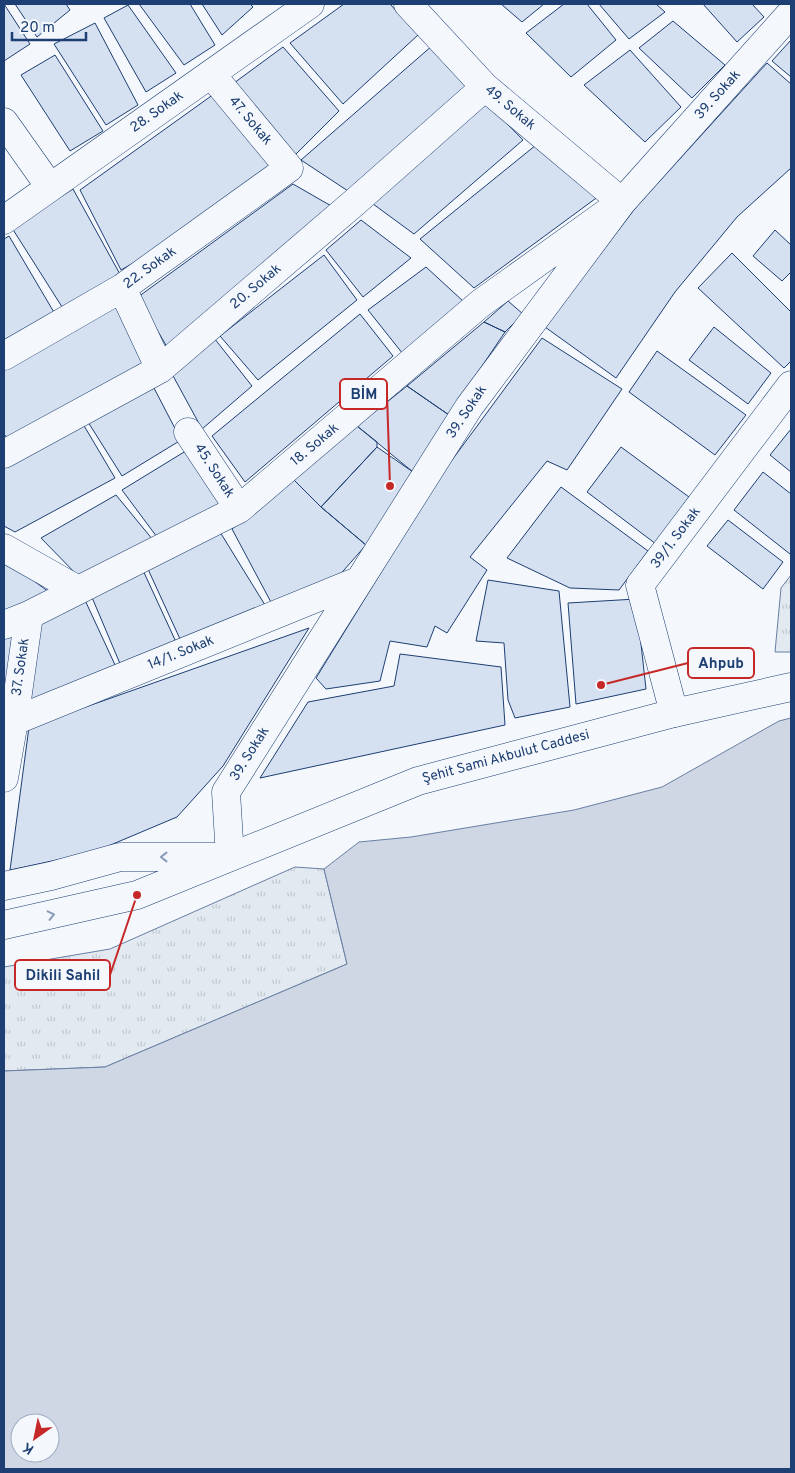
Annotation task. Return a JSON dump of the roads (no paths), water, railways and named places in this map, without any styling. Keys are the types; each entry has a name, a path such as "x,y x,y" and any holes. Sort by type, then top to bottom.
{"street":[{"name":"28. Sokak","path":"4,220 310,4"},
{"name":"49. Sokak","path":"408,4 485,87 622,202"},
{"name":"39. Sokak","path":"230,856 226,792 469,407 622,202 791,13"},
{"name":"47. Sokak","path":"211,74 289,168"},
{"name":"20. Sokak","path":"4,454 160,369 355,202 485,87"},
{"path":"4,122 50,187"},
{"name":"22. Sokak","path":"4,356 122,288 289,168"},
{"name":"18. Sokak","path":"16,620 239,510 482,303 622,202"},
{"path":"122,288 160,369"},
{"name":"39/1. Sokak","path":"674,713 640,585 791,385"},
{"name":"45. Sokak","path":"188,432 239,510"},
{"path":"4,548 78,590"},
{"name":"14/1. Sokak","path":"9,722 358,581"},
{"name":"37. Sokak","path":"4,778 16,620"},
{"name":"Şehit Sami Akbulut Caddesi","path":"4,925 137,896 418,780 674,713 791,687"},
{"name":"Şehit Sami Akbulut Caddesi","path":"4,886 51,876 120,857 230,856"}],"place":[{"name":"BİM","path":"390,486"},
{"name":"Ahpub","path":"601,685"},
{"name":"Dikili Sahil","path":"137,895"}]}
